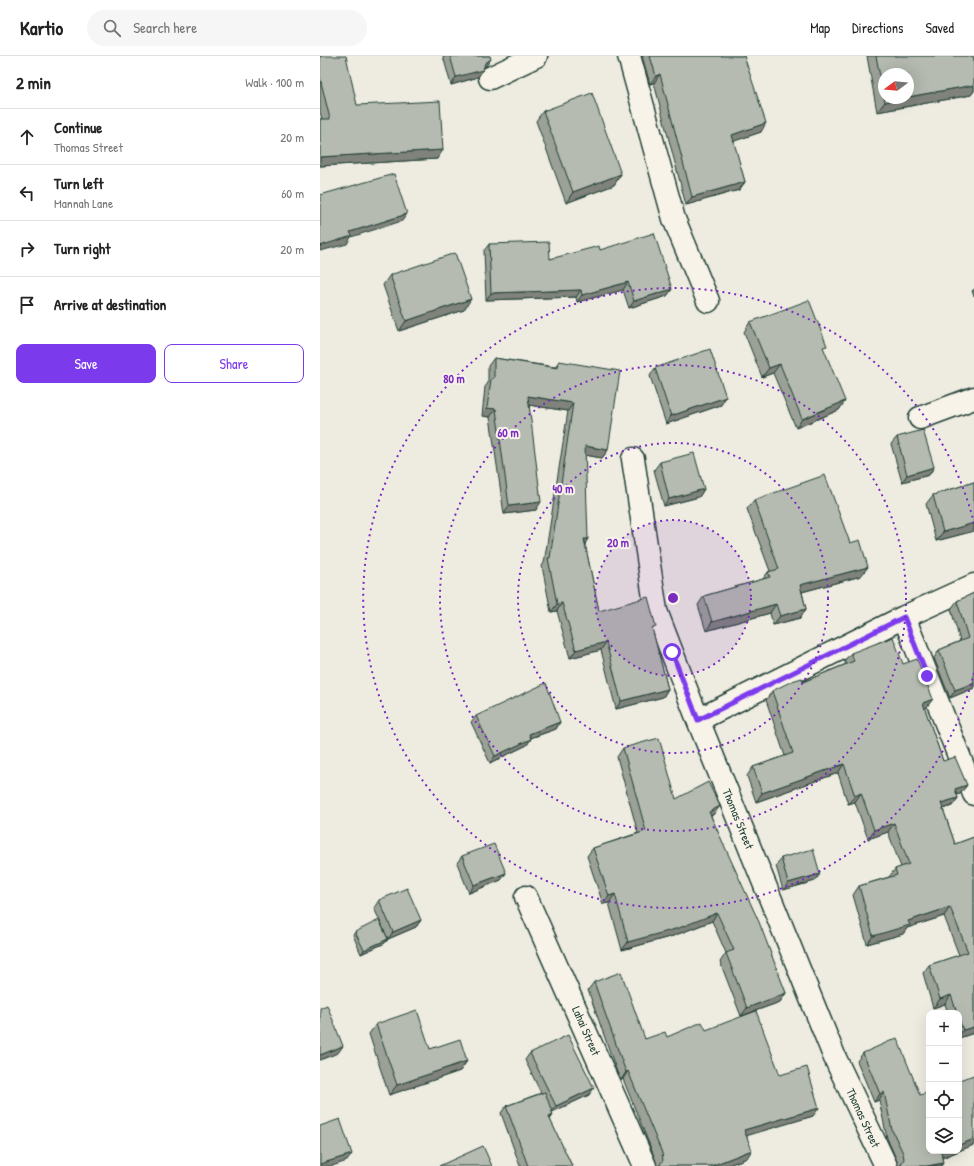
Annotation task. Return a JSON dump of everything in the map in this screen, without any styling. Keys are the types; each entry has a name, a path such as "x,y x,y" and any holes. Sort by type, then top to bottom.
{"street":[{"path":"490,78 536,56"},
{"path":"629,56 674,219 708,301"},
{"path":"920,418 974,398"},
{"name":"Thomas Street","path":"632,459 656,611 698,720 835,1058 886,1166"},
{"path":"698,720 904,617 974,585"},
{"path":"904,617 974,794"},
{"name":"Lahai Street","path":"526,897 645,1166"}],"building":[{"path":"320,56 346,56 357,105 440,101 443,150 320,157 320,119 330,119 320,78"},
{"path":"450,56 490,56 491,59 485,63 483,70 456,77"},
{"path":"650,56 744,56 766,123 732,135 745,182 692,197 660,74 656,76"},
{"path":"876,56 973,56 974,85 914,96 914,68 878,68"},
{"path":"592,93 621,174 573,192 543,111"},
{"path":"394,174 407,214 350,232 352,236 320,246 320,195"},
{"path":"654,233 672,289 634,301 628,282 582,295 581,290 491,293 489,244 549,242 550,259 599,246 600,250"},
{"path":"455,253 471,299 406,321 390,275"},
{"path":"809,300 827,346 823,347 845,401 802,419 780,364 769,368 750,322"},
{"path":"710,349 726,397 671,416 655,368"},
{"path":"494,358 558,368 559,361 620,371 608,450 585,446 588,539 584,539 599,611 648,597 656,627 652,628 668,689 621,701 606,642 576,650 562,603 557,604 548,558 550,558 573,403 528,396 541,502 509,506 496,409 487,408 491,379 494,378"},
{"path":"923,430 934,467 907,475 897,437"},
{"path":"694,453 704,489 669,499 660,462"},
{"path":"825,475 850,543 860,540 868,567 800,585 806,609 780,616 776,604 712,622 704,596 770,577 768,572 779,569 754,500"},
{"path":"974,482 974,523 943,532 933,495"},
{"path":"974,593 974,683 955,690 939,650 968,638 957,601"},
{"path":"893,637 903,664 917,659 933,699 923,703 943,761 955,757 967,785 955,789 958,798 941,803 955,844 974,837 974,1027 963,1030 962,1010 956,1010 951,995 940,999 929,965 968,952 950,907 908,921 910,925 873,936 859,886 897,875 895,869 909,864 894,823 874,830 861,793 855,796 844,764 762,793 753,767 793,753 772,691 792,681 802,678 803,682 854,661 851,653"},
{"path":"546,683 560,722 529,734 531,739 495,756 476,716"},
{"path":"659,738 676,799 708,782 720,806 709,812 759,922 786,993 747,1008 726,953 734,950 717,913 679,928 628,942 615,894 609,896 593,848 646,831 623,748"},
{"path":"494,844 506,873 474,885 462,856"},
{"path":"813,849 820,874 788,883 781,858"},
{"path":"407,888 421,920 393,932 379,900"},
{"path":"379,920 388,939 364,950 355,932"},
{"path":"621,972 645,1039 665,1032 667,1037 702,1022 706,1030 756,1011 780,1075 807,1067 819,1108 744,1130 752,1150 711,1166 659,1166 663,1160 662,1153 628,1071 626,1072 594,982"},
{"path":"327,1005 343,1046 320,1055 320,1008"},
{"path":"417,1010 430,1049 460,1039 467,1061 397,1085 376,1024"},
{"path":"568,1035 594,1088 556,1106 530,1053"},
{"path":"897,1038 920,1095 926,1093 926,1154 941,1154 943,1163 927,1166 900,1166 904,1159 903,1153 892,1130 884,1092 880,1094 863,1053"},
{"path":"974,1075 974,1139 962,1144 962,1082 962,1079"},
{"path":"545,1092 553,1115 549,1117 572,1166 528,1166 506,1106"},
{"path":"340,1119 352,1154 320,1164 320,1126"},
{"path":"483,1146 492,1166 439,1166"}],"route":[{"path":"672,652 698,720 904,617 927,676"}]}
